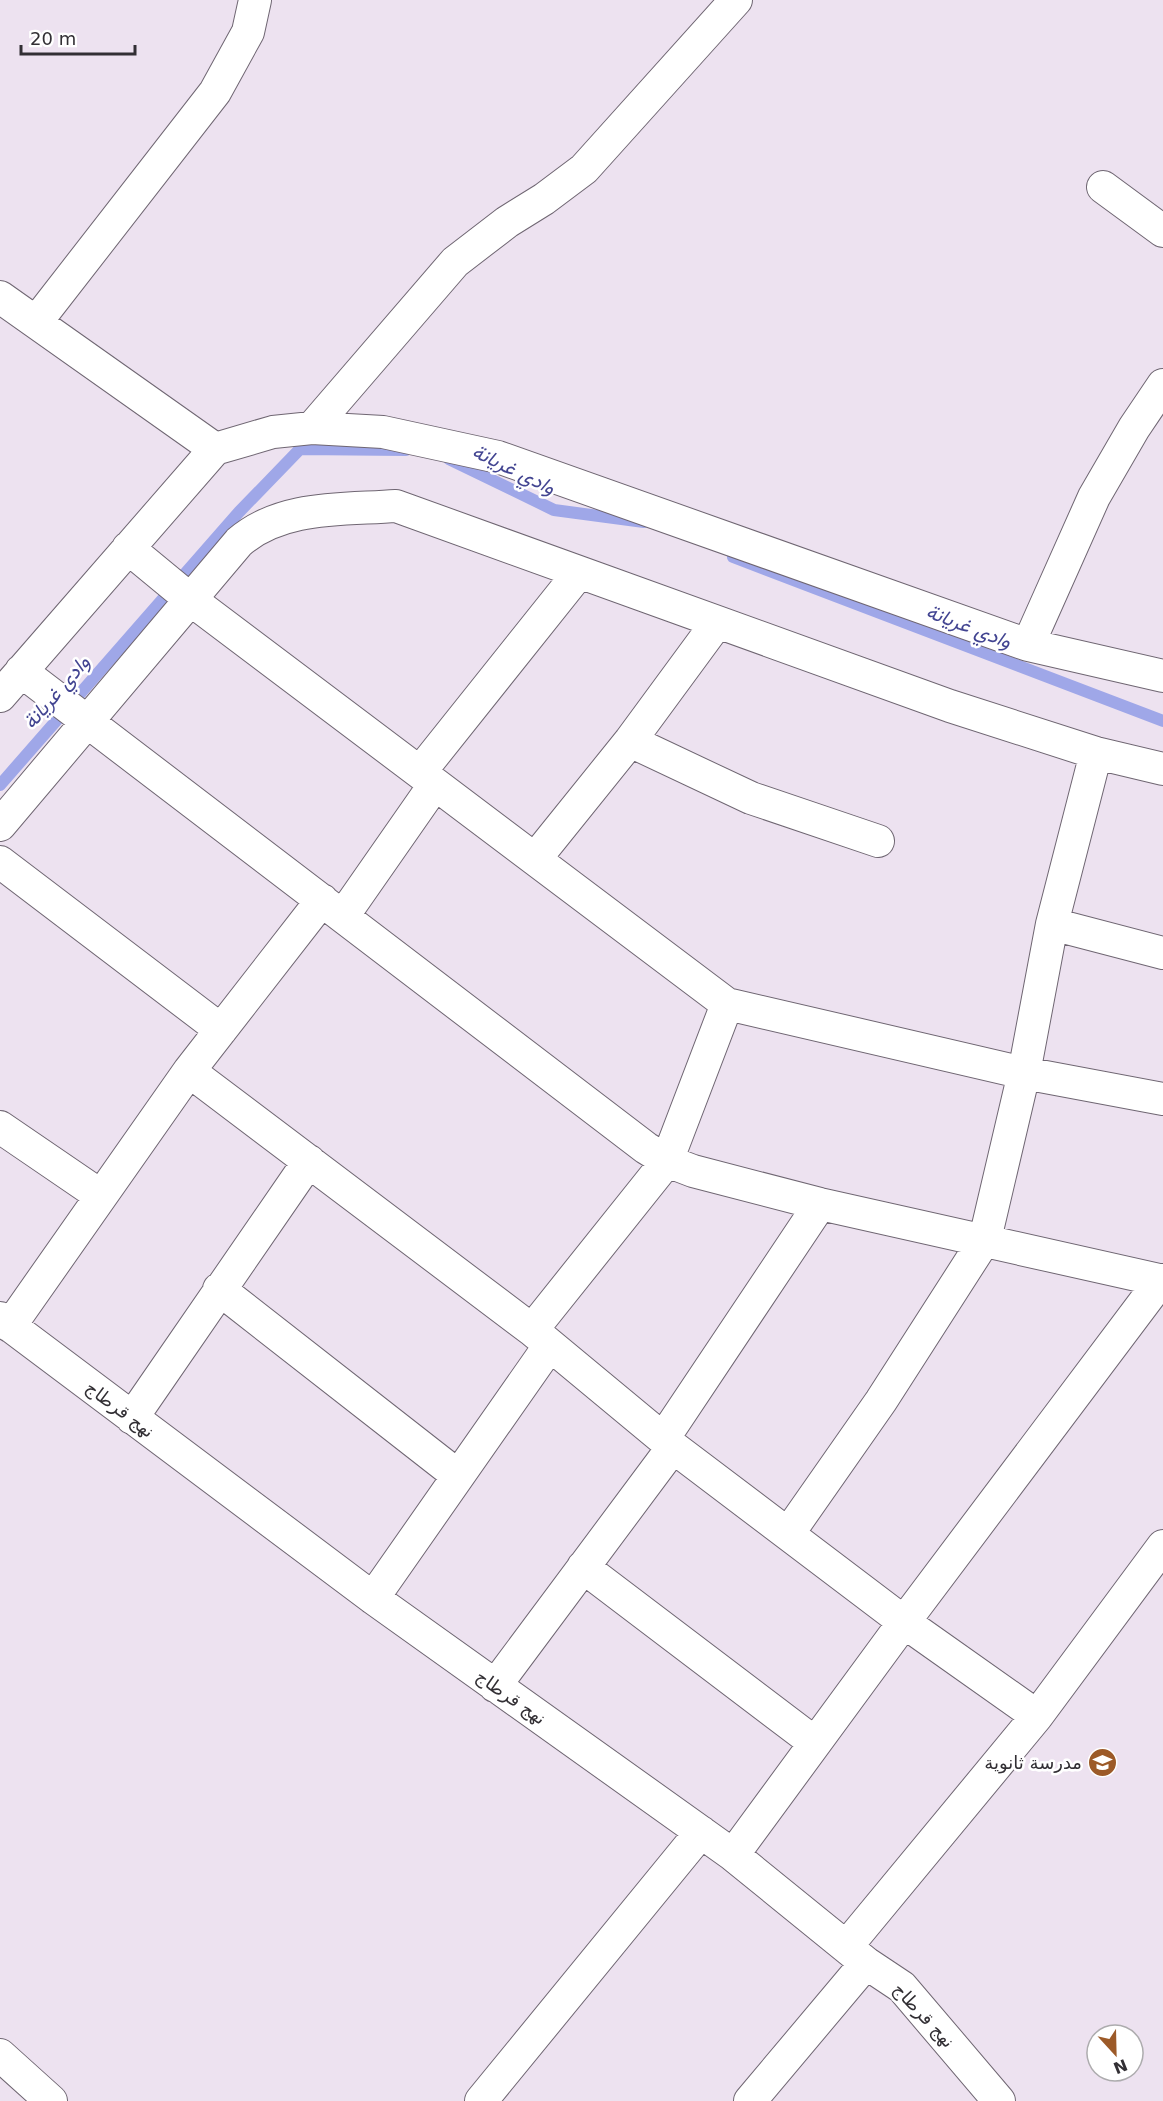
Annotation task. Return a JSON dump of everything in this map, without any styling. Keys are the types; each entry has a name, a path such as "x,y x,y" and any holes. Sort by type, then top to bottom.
{"street":[{"path":"37,321 215,92 248,32 255,0"},
{"path":"312,428 455,262 507,222 544,199 584,169 736,0"},
{"path":"1103,187 1163,231"},
{"path":"0,297 215,449"},
{"path":"1028,645 1094,497 1134,428 1163,385"},
{"path":"0,696 215,449 273,432 312,428 383,432 498,458 1028,645 1163,676"},
{"path":"0,825 239,542 255,528 274,519 335,510 396,506 716,624 950,706 1096,753 1163,770"},
{"path":"128,548 191,600 727,1004 1024,1073 1163,1099"},
{"path":"5,1322 101,1196 189,1071 221,1030 332,908 578,574"},
{"path":"535,859 630,741 716,624"},
{"path":"21,671 637,1142 667,1161 693,1171 820,1204 985,1239 1162,1281 904,1622 733,1855"},
{"path":"630,741 751,798 878,841"},
{"path":"788,1534 881,1401 985,1239 1024,1073 1052,924 1096,753"},
{"path":"0,862 221,1030"},
{"path":"1052,924 1163,953"},
{"path":"373,1598 457,1475 541,1338 667,1161 727,1004"},
{"path":"189,1071 541,1338 668,1443 904,1622 1037,1716"},
{"path":"0,1127 101,1196"},
{"path":"132,1418 309,1161"},
{"path":"495,1686 583,1567 668,1443 820,1204"},
{"path":"219,1289 457,1475"},
{"name":"نهج قرطاج","path":"5,1322 373,1598 733,1855 856,1955 902,1987 999,2101"},
{"path":"750,2101 856,1955 1163,1546"},
{"path":"583,1567 815,1743"},
{"path":"481,2101 701,1832"},
{"path":"0,2055 51,2101"}],"waterway":[{"name":"وادي غريانة","path":"0,785 239,512 300,449 406,450"},
{"name":"وادي غريانة","path":"449,459 554,510 644,522"},
{"name":"وادي غريانة","path":"733,557 1163,721"}],"place":[{"name":"مدرسة ثانوية","path":"1103,1762"}]}
